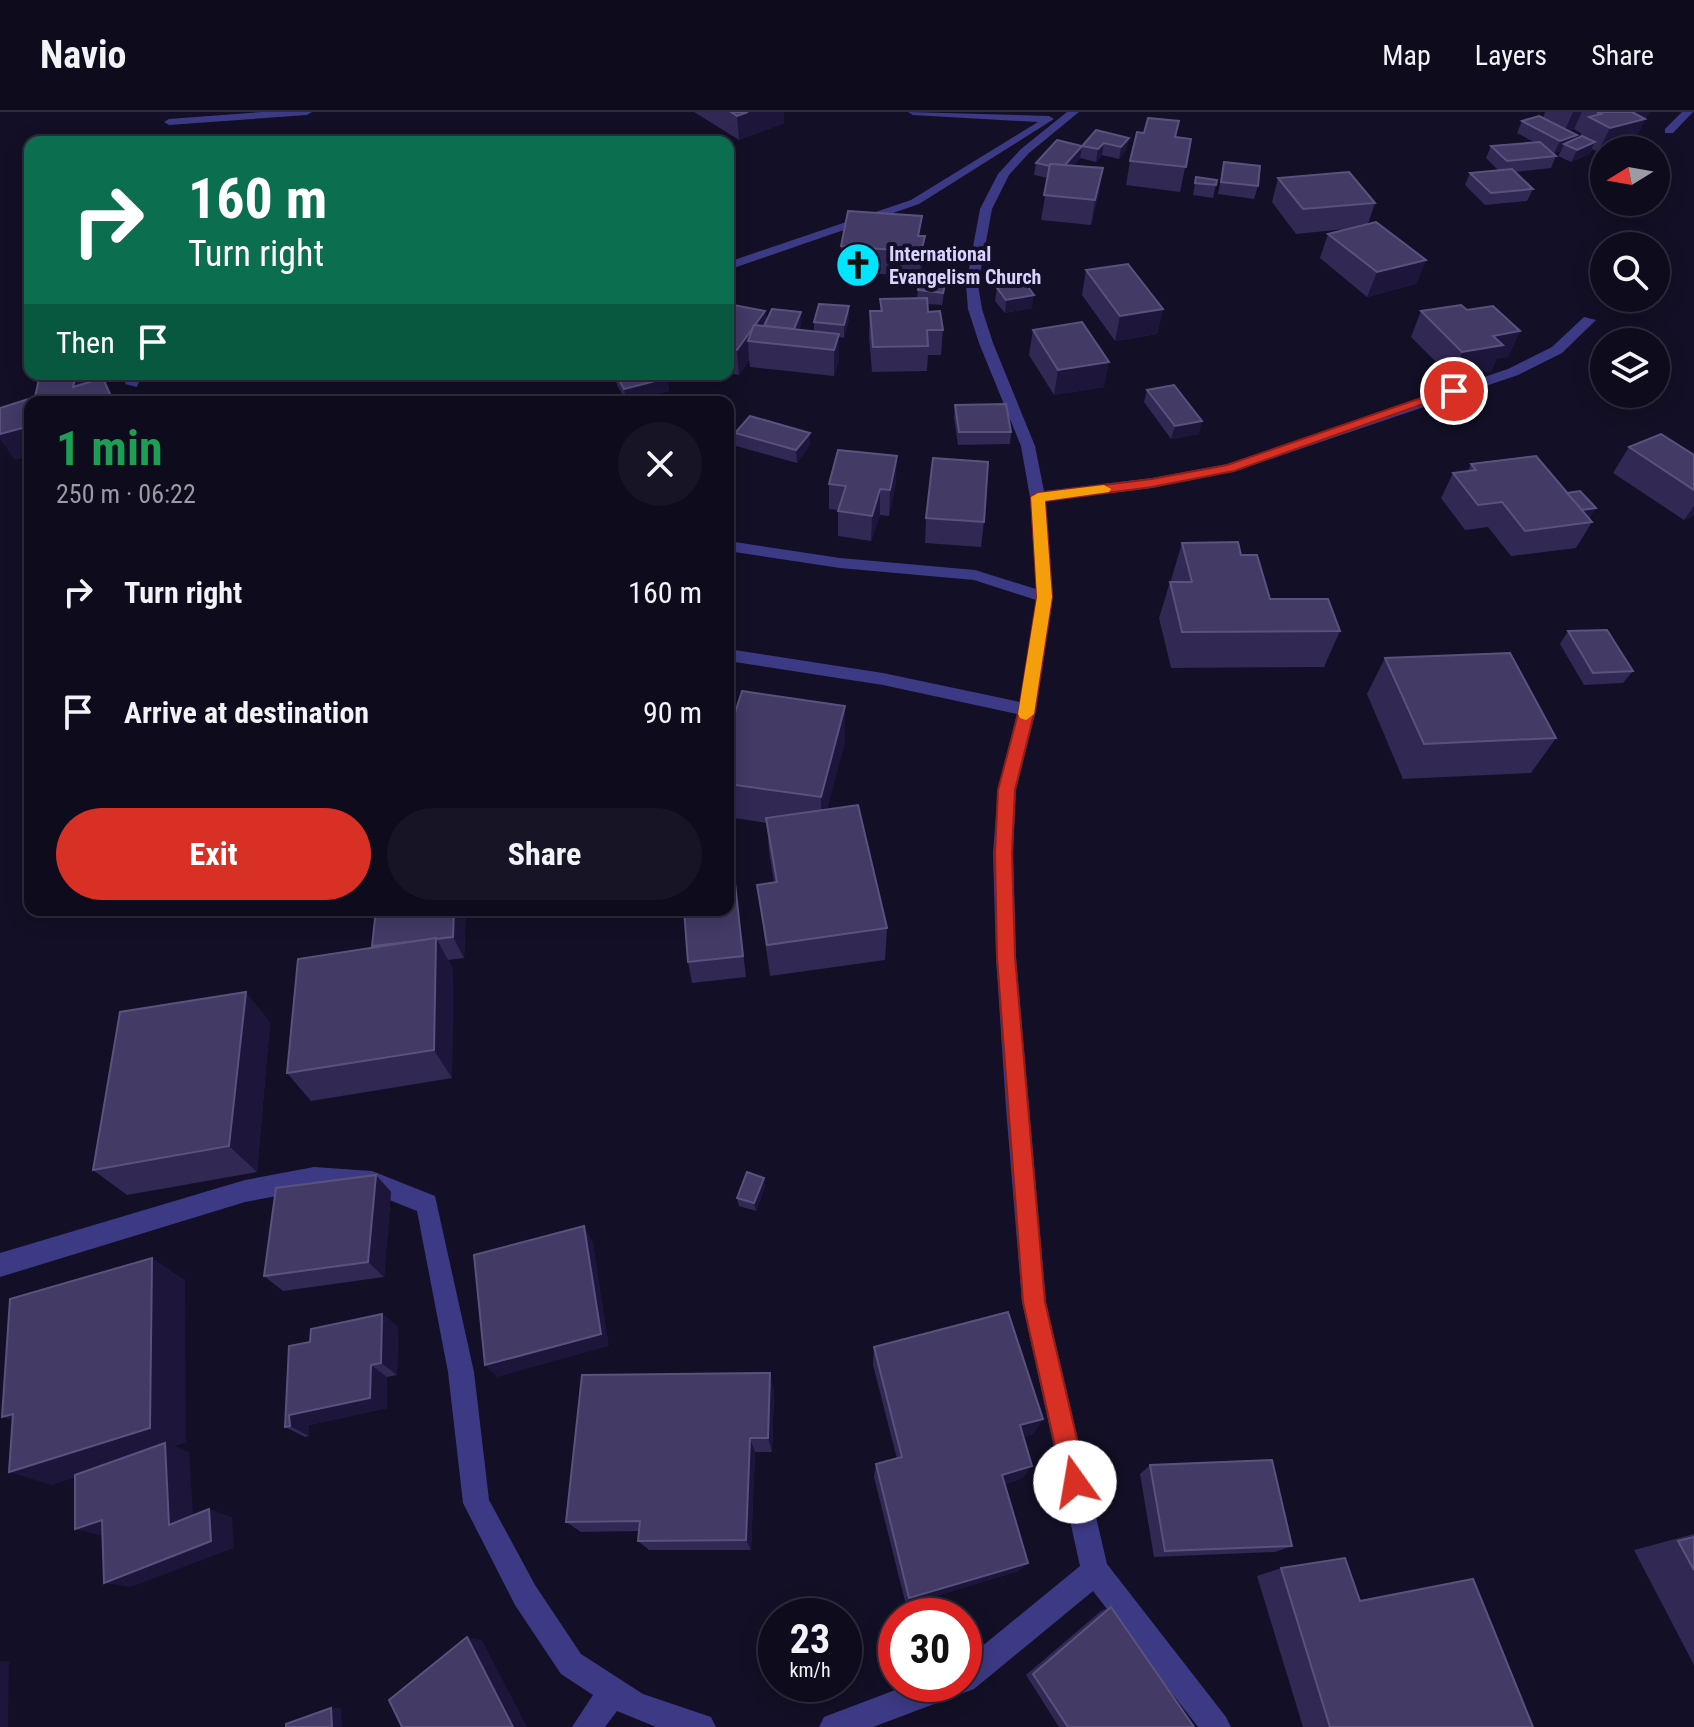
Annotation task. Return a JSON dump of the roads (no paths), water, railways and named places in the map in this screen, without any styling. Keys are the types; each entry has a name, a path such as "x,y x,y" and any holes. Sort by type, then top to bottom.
{"street":[{"path":"160,112 170,127 307,112"},
{"path":"913,112 1064,116"},
{"path":"1669,131 1688,112"},
{"path":"734,264 915,202 1064,116"},
{"path":"1064,116 1004,174 986,209 972,285 975,309 986,343 1028,446 1038,497 1045,597 1027,710 1007,790 1003,853 1006,957 1034,1302 1095,1571 1216,1727"},
{"path":"1038,497 1152,483 1230,468 1513,372 1557,350 1589,320"},
{"path":"734,547 840,563 975,575 1045,597"},
{"path":"734,656 883,679 1027,710"},
{"path":"0,1265 245,1191 314,1178 372,1182 427,1204 461,1372 476,1503 525,1595 571,1664 636,1706 701,1727"},
{"path":"982,1664 1095,1571"},
{"path":"587,1727 613,1692"},
{"path":"834,1727 901,1702"}],"place":[{"name":"International Evangelism Church","path":"858,265"}]}
